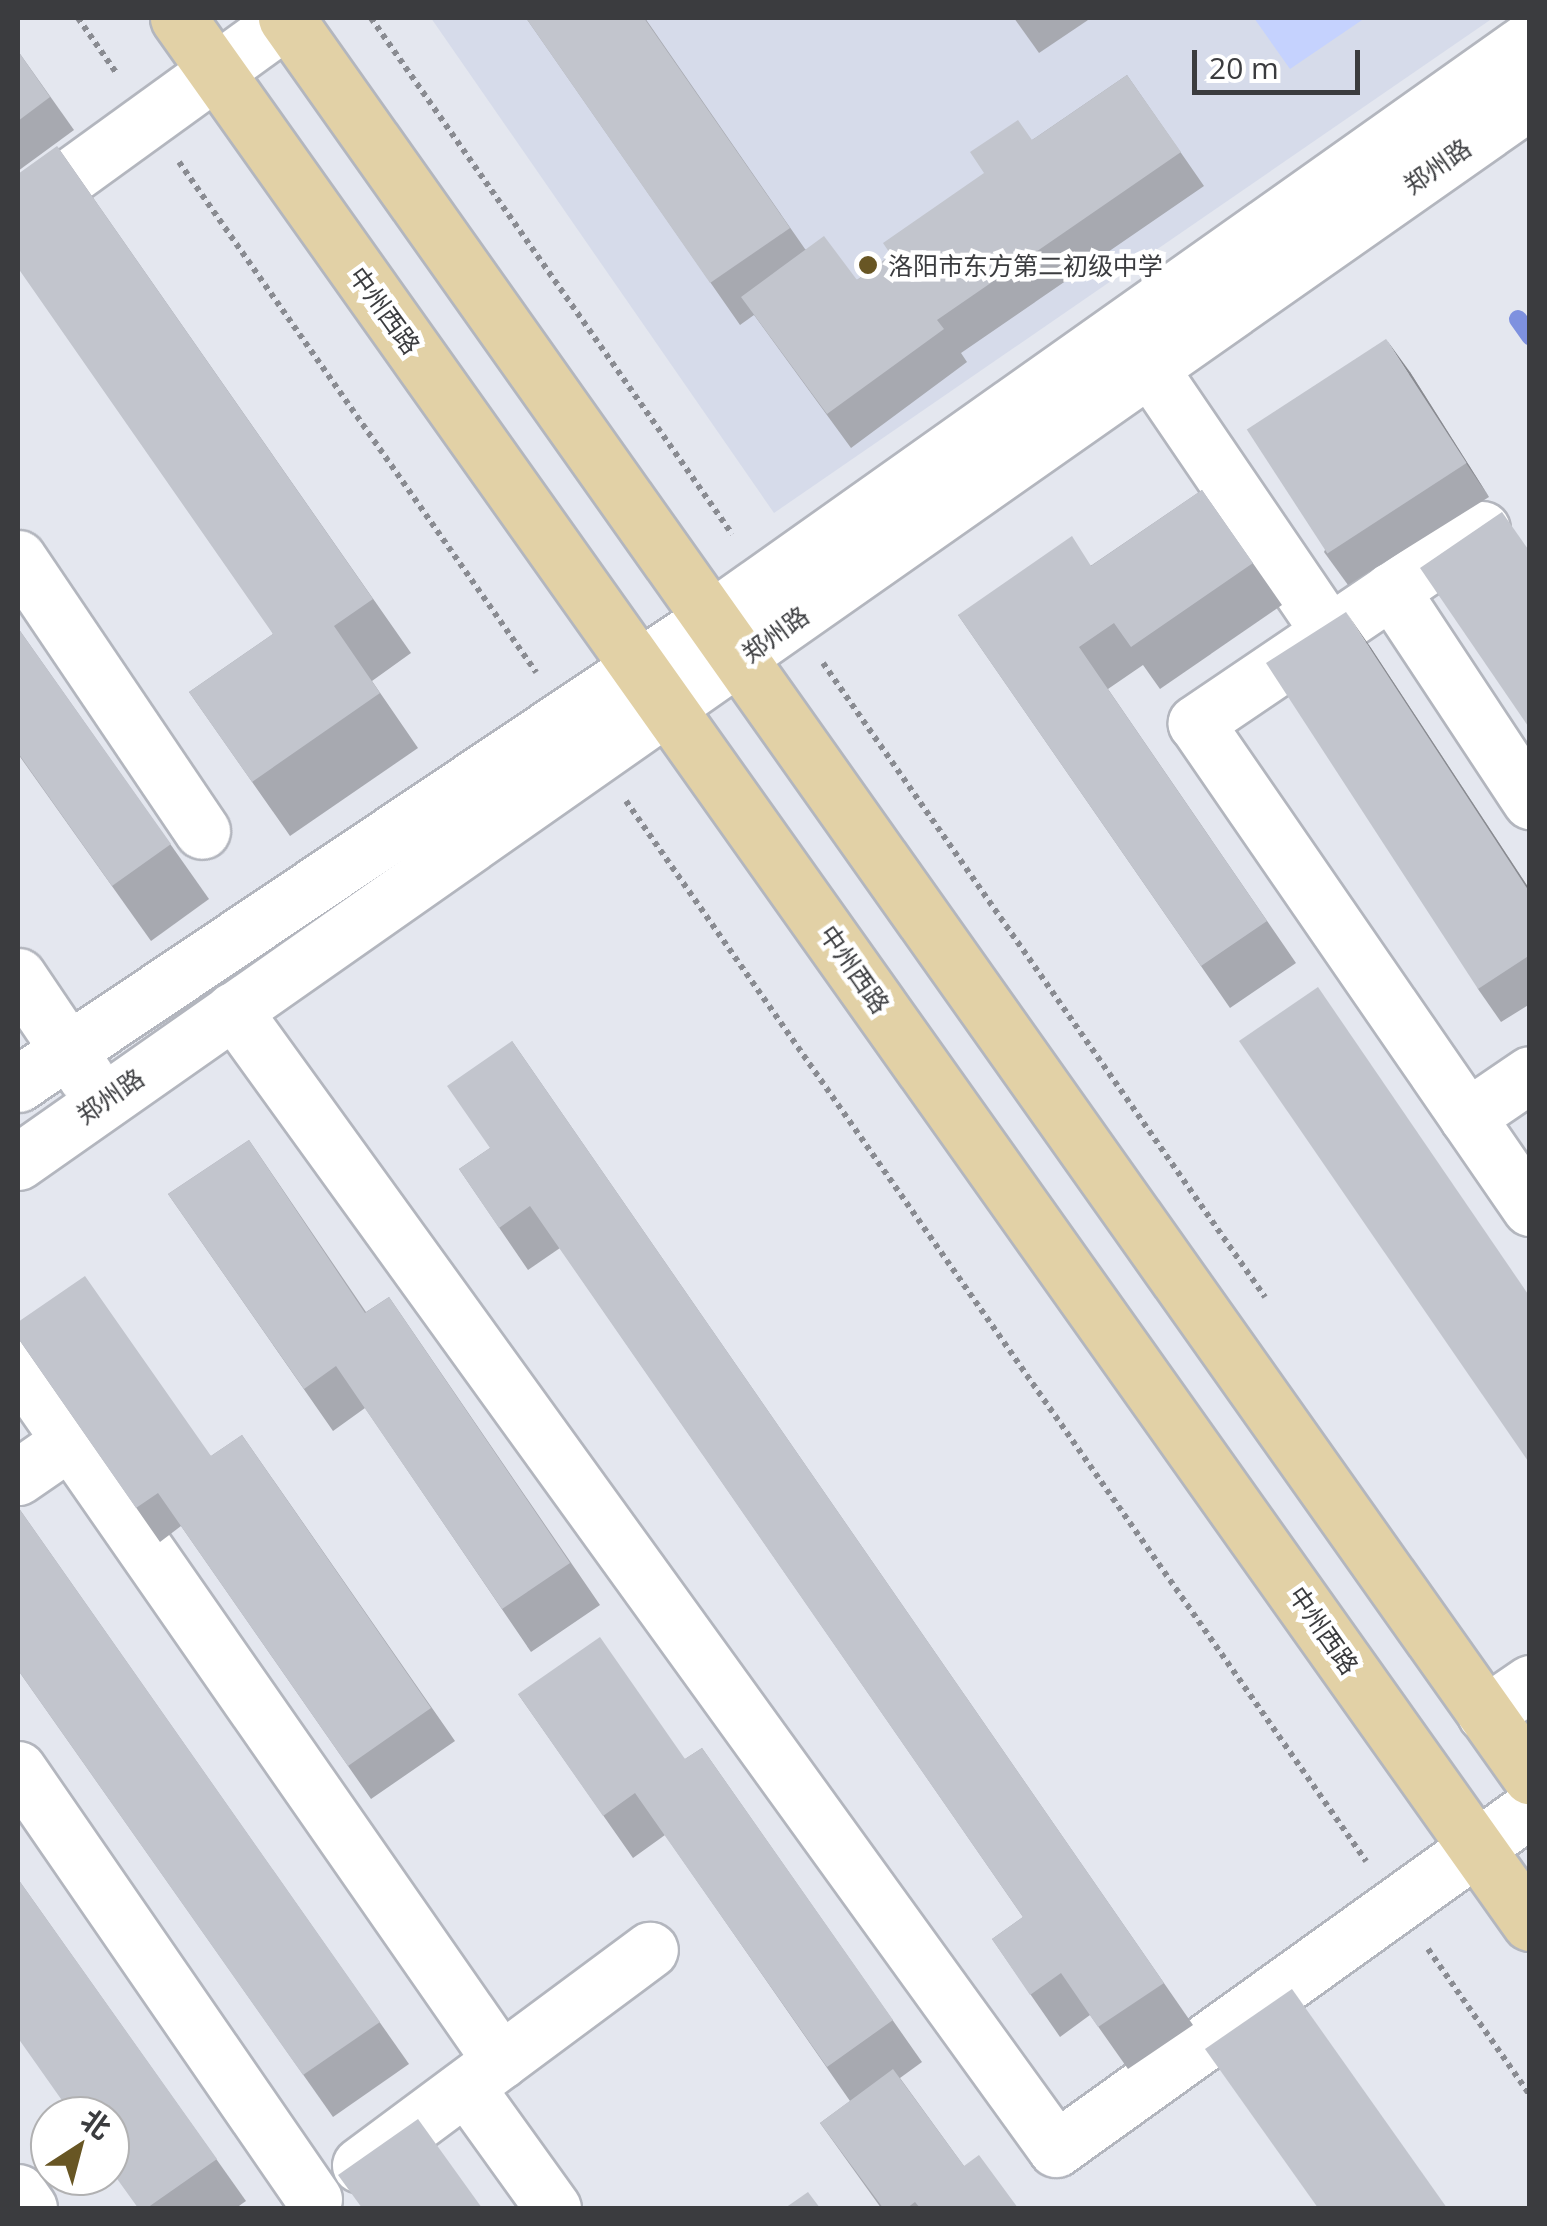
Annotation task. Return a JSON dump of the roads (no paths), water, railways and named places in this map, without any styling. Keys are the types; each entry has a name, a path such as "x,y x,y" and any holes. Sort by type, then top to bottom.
{"main road":[{"name":"中州西路","path":"178,18 1530,1923"},
{"path":"286,18 1530,1776"}],"street":[{"path":"18,214 286,18"},
{"name":"郑州路","path":"18,1084 67,1049 581,737 726,639 1530,39"},
{"name":"郑州路","path":"779,601 1149,368 1530,101"},
{"path":"1149,368 1329,632"},
{"path":"1502,516 1196,723 1530,1208"},
{"path":"18,558 202,831"},
{"path":"1391,590 1530,801"},
{"name":"郑州路","path":"18,1162 234,1010 581,737"},
{"path":"18,976 102,1102"},
{"path":"234,1010 1056,2150 1530,1810"},
{"path":"1467,1118 1530,1074"},
{"path":"18,1366 484,2074 554,2208"},
{"path":"18,1478 70,1441"},
{"path":"1485,1714 1530,1682"},
{"path":"18,1769 307,2204 650,1950"},
{"path":"18,2192 29,2208"}],"waterway":[{"path":"1518,319 1530,336"}],"place":[{"name":"洛阳市东方第二初级中学","path":"868,265"}]}
